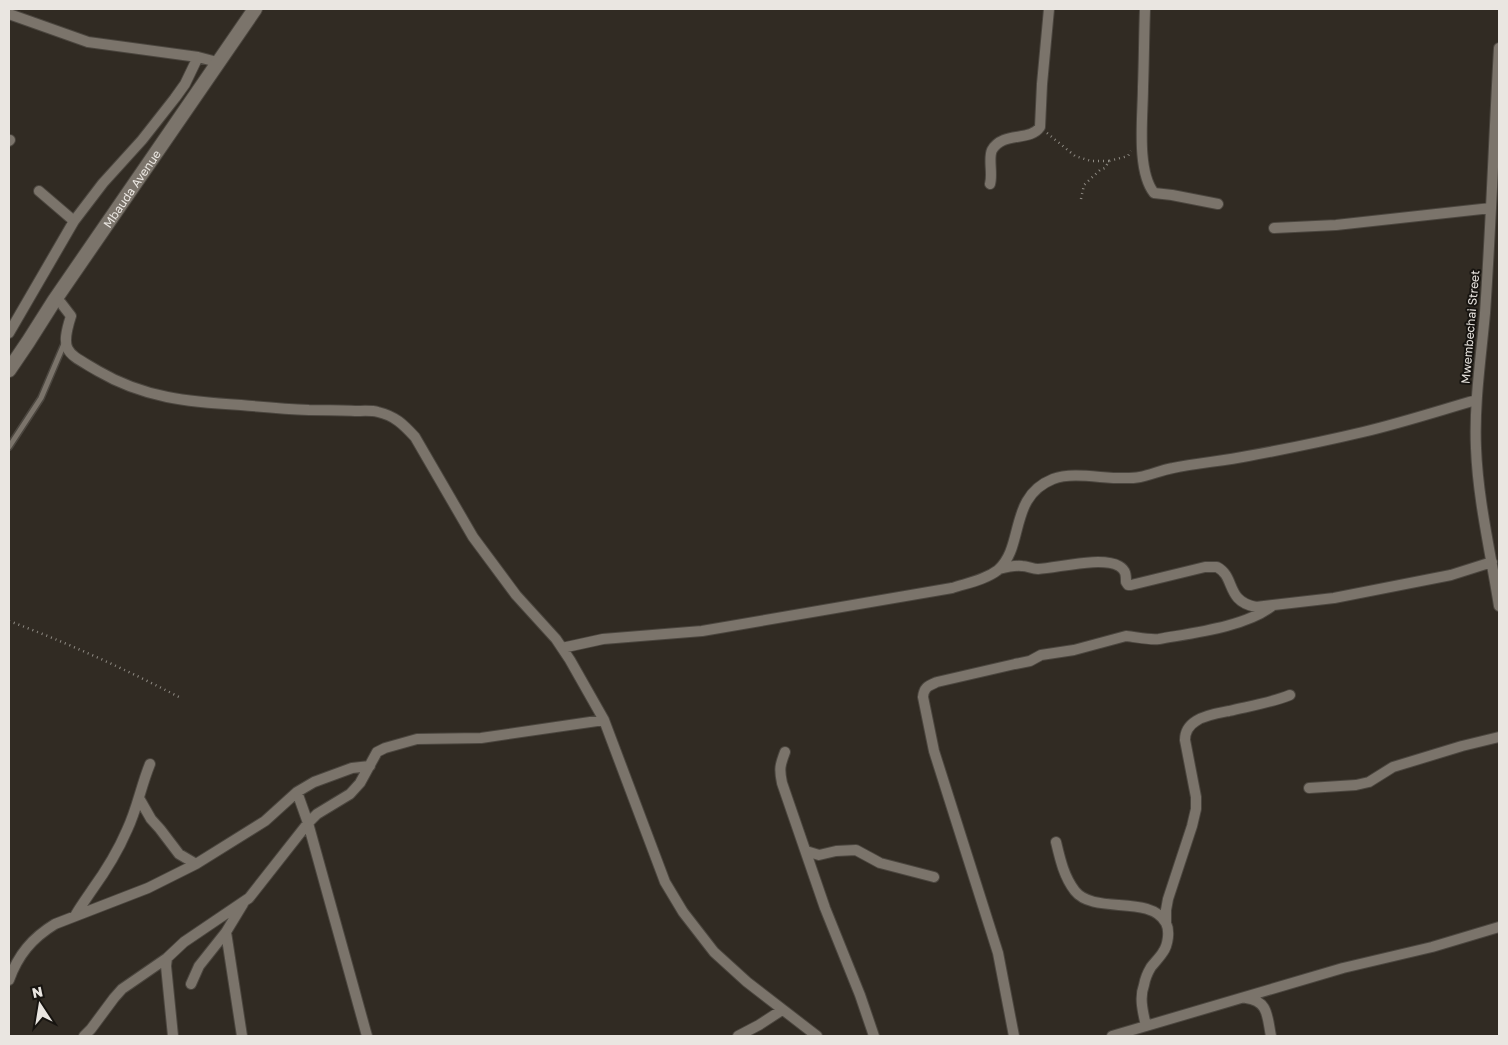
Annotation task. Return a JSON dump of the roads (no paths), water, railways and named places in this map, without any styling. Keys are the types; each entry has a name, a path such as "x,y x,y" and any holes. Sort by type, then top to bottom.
{"street":[{"name":"Mbauda Avenue","path":"9,370 54,301 255,9"},
{"path":"990,184 992,176 991,155 994,147 1007,138 1036,132 1040,127 1048,9"},
{"path":"1145,9 1142,135 1145,175 1148,184 1154,193 1218,204"},
{"path":"9,14 88,42 198,57 217,62"},
{"name":"Mwembechai Street","path":"1499,48 1496,182 1491,208 1485,313 1476,400 1477,462 1482,505 1499,606"},
{"path":"9,333 74,221 103,183 142,140 175,98 185,84 198,57"},
{"path":"39,191 74,221"},
{"path":"1274,228 1336,225 1491,208"},
{"path":"54,301 61,303 71,316 66,331 68,351 112,380 146,393 191,402 375,411 402,422 415,437 480,548 516,594 556,639 570,660 604,720 665,882 683,912 714,952 747,982 817,1036"},
{"path":"562,648 602,639 702,631 952,588 988,577 999,568 1010,550 1020,514 1030,495 1040,486 1054,479 1071,476 1140,477 1164,470 1248,456 1364,432 1476,400"},
{"path":"999,568 1023,566 1038,569 1107,563 1123,569 1126,574 1126,582 1128,585 1131,585 1205,567 1217,567 1222,571 1239,601 1246,606 1256,607 1334,598 1451,575 1492,562"},
{"path":"1014,1036 998,953 934,751 923,697 924,691 928,686 937,682 1030,661 1041,655 1074,650 1126,636 1147,640 1158,639 1228,625 1272,606"},
{"path":"1146,1026 1141,1001 1143,986 1151,968 1165,950 1168,934 1166,910 1168,899 1196,808 1196,797 1185,733 1190,725 1205,717 1278,700 1290,695"},
{"path":"191,984 199,966 226,932 243,904 308,822 317,814 350,794 360,783 377,752 385,748 417,740 481,738 604,720"},
{"path":"1309,788 1356,785 1369,782 1394,767 1462,746 1499,737"},
{"path":"786,752 780,767 780,773 794,819 825,908 860,995 874,1036"},
{"path":"75,916 127,832 150,764"},
{"path":"9,980 15,964 35,938 55,924 148,888 196,864 265,821 296,792 314,782 352,768 370,766"},
{"path":"296,792 308,822 367,1036"},
{"path":"139,798 151,819 174,849 196,864"},
{"path":"1056,842 1066,875 1076,892 1085,899 1094,902 1135,906 1158,913 1166,923"},
{"path":"806,851 819,855 836,851 856,850 886,864 934,877"},
{"path":"84,1036 122,989 167,958 184,942 249,898"},
{"path":"1112,1036 1343,968 1432,947 1499,927"},
{"path":"226,932 242,1036"},
{"path":"167,958 166,966 173,1036"},
{"path":"1245,998 1257,999 1262,1004 1266,1012 1271,1036"},
{"path":"738,1036 782,1010"},
{"path":"97,1036 99,1018"}],"lane":[{"path":"9,447 41,398 66,340"}]}
